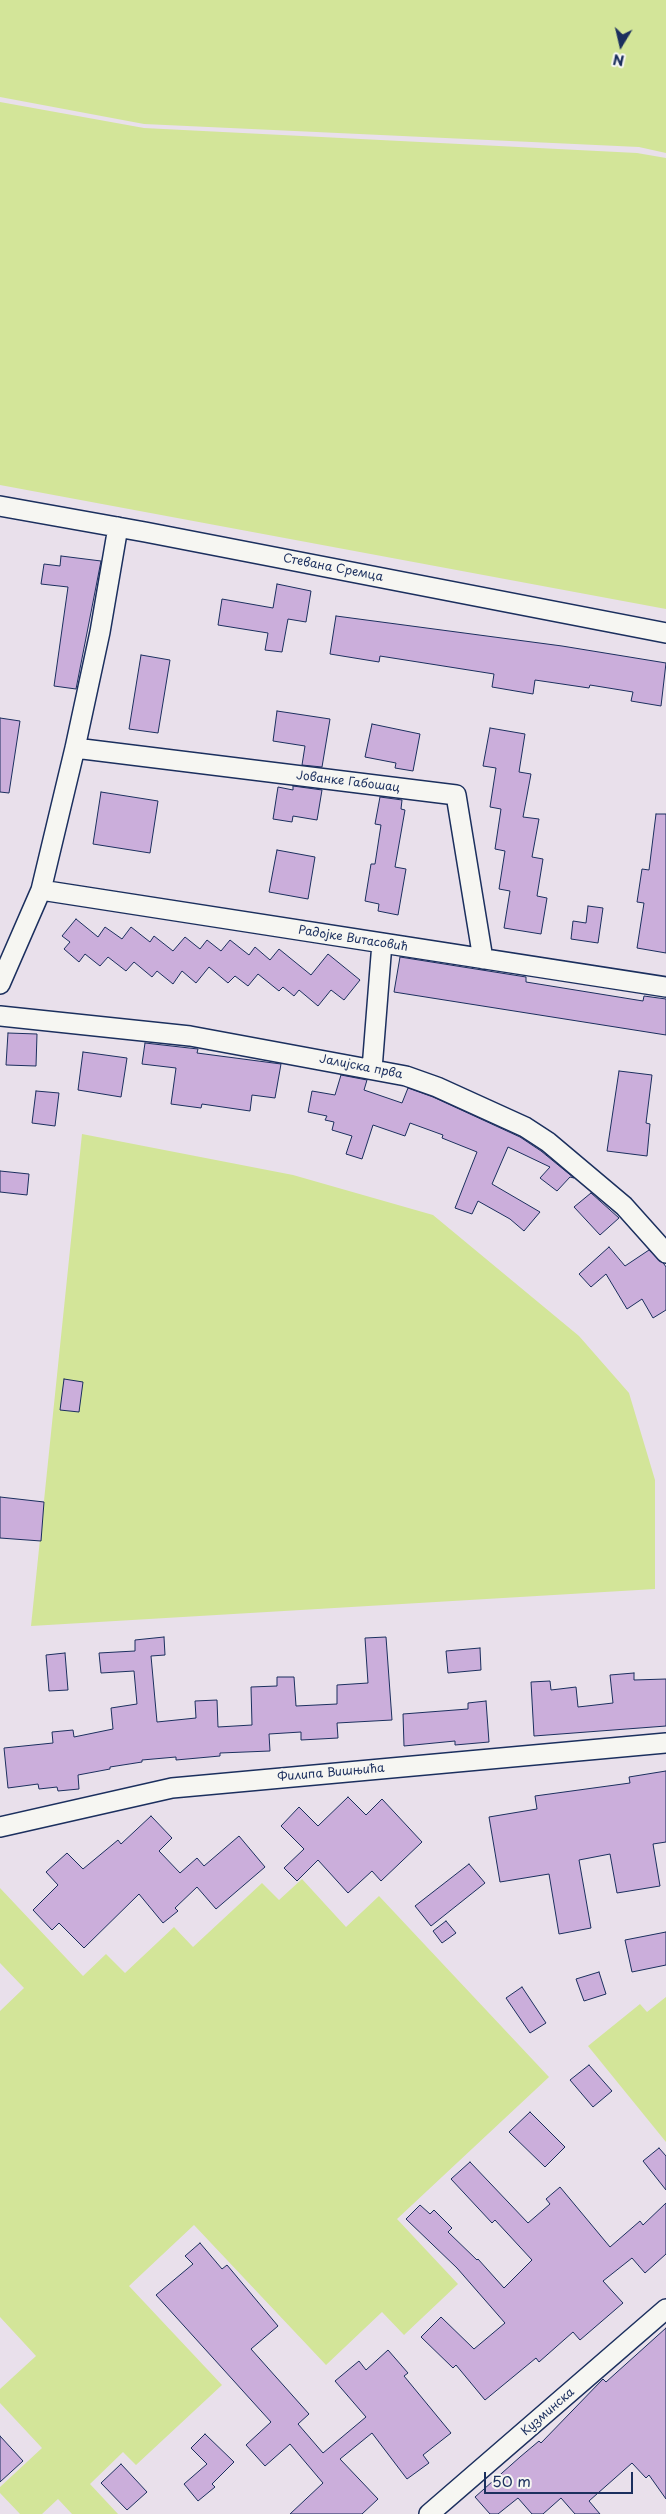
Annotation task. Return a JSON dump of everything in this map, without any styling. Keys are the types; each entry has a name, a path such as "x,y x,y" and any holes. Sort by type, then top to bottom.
{"street":[{"name":"Стевана Сремца","path":"0,506 666,633"},
{"path":"2,976 41,890 100,632 118,528"},
{"name":"Јованке Габошац","path":"75,748 456,795 483,959"},
{"name":"Радојке Витасовић","path":"41,890 666,987"},
{"path":"372,1069 382,943"},
{"name":"Јалијска прва","path":"0,1016 190,1036 406,1076 437,1087 525,1128 548,1142 624,1206 666,1253"},
{"name":"Филипа Вишњића","path":"0,1827 172,1788 666,1743"},
{"name":"Кузминска","path":"429,2514 666,2309"}],"green space":[{"path":"0,0 666,0 666,153 639,147 144,124 0,97"},
{"path":"0,102 144,128 637,153 666,158 666,609 0,485"},
{"path":"82,1134 293,1175 433,1215 579,1336 629,1393 655,1480 655,1589 31,1626"},
{"path":"302,1879 346,1927 379,1896 549,2077 397,2219 458,2284 404,2335 382,2312 326,2365 194,2225 129,2286 222,2385 136,2465 123,2452 90,2484 118,2514 72,2514 58,2499 42,2514 20,2514 0,2493 0,2487 42,2448 0,2403 0,2389 36,2356 0,2317 0,2011 24,1988 0,1963 0,1888 83,1976 106,1954 125,1973 174,1927 193,1947 262,1883 279,1900"},
{"path":"666,1997 666,2142 588,2046 640,2004 647,2012"}],"building":[{"path":"61,556 101,561 76,689 54,686 68,587 41,584 44,564 60,566"},
{"path":"277,584 311,591 306,622 288,619 282,652 265,650 268,633 218,625 222,599 273,608"},
{"path":"336,616 562,646 666,663 661,706 631,701 633,692 590,685 589,688 535,680 533,694 492,687 494,674 380,656 379,662 330,654"},
{"path":"141,655 170,660 158,733 129,729"},
{"path":"277,711 330,719 322,767 302,765 305,746 273,741"},
{"path":"0,718 20,721 9,793 0,792"},
{"path":"372,724 420,734 413,771 395,768 396,763 365,757"},
{"path":"490,728 525,734 519,772 531,774 523,817 539,819 532,857 543,859 537,896 547,898 541,934 504,928 510,891 499,889 505,851 495,849 501,809 490,807 496,768 483,766"},
{"path":"293,786 322,790 317,820 293,816 292,822 273,819 278,787 293,790"},
{"path":"101,792 158,801 150,853 93,844"},
{"path":"380,797 402,800 401,809 405,810 395,867 406,869 398,915 378,911 379,904 365,901 371,864 375,864 381,825 375,824"},
{"path":"656,814 666,814 666,953 637,948 644,903 637,902 642,869 649,870"},
{"path":"277,850 315,857 308,899 269,892"},
{"path":"588,906 603,908 598,943 571,939 573,921 586,923"},
{"path":"76,919 98,937 105,927 122,939 131,927 150,942 154,936 173,951 185,937 200,949 207,940 221,951 230,940 249,955 255,947 270,960 279,949 311,975 328,954 360,980 344,1000 331,990 318,1006 299,990 294,996 283,987 279,991 258,974 248,986 235,976 228,983 209,967 196,983 182,971 173,984 157,971 152,977 134,962 126,971 108,957 100,966 85,954 79,962 64,949 70,942 62,936"},
{"path":"400,957 526,977 526,982 643,1001 644,996 666,999 666,1035 394,992"},
{"path":"8,1033 37,1034 36,1066 6,1065"},
{"path":"145,1043 198,1049 197,1053 281,1064 275,1098 252,1095 250,1111 202,1104 201,1108 171,1104 176,1068 142,1064"},
{"path":"83,1052 127,1058 121,1097 78,1090"},
{"path":"619,1071 652,1075 646,1123 650,1124 647,1156 607,1151"},
{"path":"341,1075 367,1080 364,1090 402,1103 408,1088 433,1097 520,1137 541,1151 574,1178 570,1177 557,1191 540,1178 550,1167 508,1147 492,1184 540,1212 524,1231 510,1219 478,1201 472,1214 455,1208 477,1152 442,1138 443,1135 410,1123 405,1136 373,1125 362,1159 346,1154 352,1136 332,1130 334,1122 325,1120 327,1116 308,1112 312,1091 335,1095"},
{"path":"36,1091 59,1093 55,1126 32,1123"},
{"path":"0,1171 29,1174 27,1195 0,1192"},
{"path":"591,1193 619,1218 600,1235 574,1207"},
{"path":"609,1247 625,1266 649,1250 664,1264 666,1267 666,1310 653,1318 642,1299 627,1309 606,1274 591,1287 579,1274"},
{"path":"64,1379 83,1382 79,1412 60,1410"},
{"path":"0,1497 44,1502 41,1541 0,1538"},
{"path":"164,1637 165,1655 151,1656 157,1722 196,1718 195,1701 217,1700 218,1727 252,1725 251,1687 277,1686 277,1677 294,1677 296,1706 337,1704 337,1685 368,1683 365,1638 386,1637 392,1720 337,1723 338,1738 301,1740 301,1732 269,1734 270,1751 220,1753 220,1756 176,1760 176,1757 142,1760 142,1762 110,1767 110,1769 78,1775 79,1789 58,1791 57,1787 39,1789 38,1784 8,1788 4,1748 53,1743 52,1732 73,1730 74,1737 113,1729 111,1708 137,1704 134,1671 101,1673 99,1653 135,1651 135,1640"},
{"path":"480,1648 481,1670 448,1673 446,1651"},
{"path":"65,1653 68,1690 49,1691 46,1655"},
{"path":"634,1673 634,1680 666,1679 666,1726 534,1736 531,1682 550,1681 551,1690 576,1687 578,1707 613,1703 610,1675"},
{"path":"486,1701 489,1742 455,1745 455,1741 404,1746 403,1714 468,1709 468,1703"},
{"path":"666,1771 666,1842 653,1844 660,1886 617,1893 610,1854 579,1860 591,1928 559,1934 549,1874 500,1882 489,1817 537,1809 535,1796 630,1783 629,1777"},
{"path":"348,1797 366,1815 382,1799 422,1842 381,1881 372,1871 348,1893 318,1860 297,1881 284,1868 304,1849 281,1826 299,1807 318,1826"},
{"path":"151,1816 172,1838 159,1851 180,1873 197,1858 204,1866 239,1836 265,1867 216,1909 197,1887 175,1908 178,1911 163,1923 139,1894 84,1948 59,1923 52,1930 33,1910 58,1885 46,1872 67,1853 83,1869 118,1840 121,1844"},
{"path":"469,1864 485,1883 431,1926 415,1906"},
{"path":"446,1921 456,1933 442,1943 433,1931"},
{"path":"666,1932 666,1965 632,1972 625,1940"},
{"path":"599,1972 606,1994 584,2001 576,1979"},
{"path":"522,1987 546,2023 530,2033 506,1998"},
{"path":"589,2065 612,2091 593,2107 570,2080"},
{"path":"530,2112 565,2147 545,2167 509,2132"},
{"path":"659,2148 666,2156 666,2190 643,2161"},
{"path":"470,2162 528,2223 550,2204 546,2199 560,2187 610,2247 640,2221 643,2225 666,2203 666,2254 645,2273 632,2258 603,2281 623,2303 580,2340 573,2332 539,2362 536,2358 485,2400 456,2365 453,2368 421,2337 441,2317 474,2349 505,2323 457,2268 406,2219 420,2205 430,2214 434,2210 452,2228 448,2232 478,2259 504,2288 532,2260 495,2220 492,2223 451,2179"},
{"path":"200,2243 222,2269 227,2265 278,2326 251,2349 309,2414 298,2424 323,2453 366,2417 335,2381 359,2361 366,2370 388,2350 408,2373 404,2376 451,2433 423,2455 429,2463 407,2479 372,2433 340,2459 378,2499 362,2514 290,2514 323,2483 290,2444 265,2466 246,2445 271,2422 156,2295 193,2264 185,2256"},
{"path":"666,2328 666,2499 649,2475 646,2478 632,2463 589,2501 600,2514 575,2514 561,2498 543,2514 532,2514 518,2498 498,2514 490,2514 475,2497 539,2441 541,2443 603,2379 606,2382"},
{"path":"205,2434 234,2462 212,2484 215,2487 198,2501 184,2484 207,2464 191,2448"},
{"path":"0,2436 23,2461 0,2482"},
{"path":"121,2464 147,2492 127,2510 101,2483"}]}
